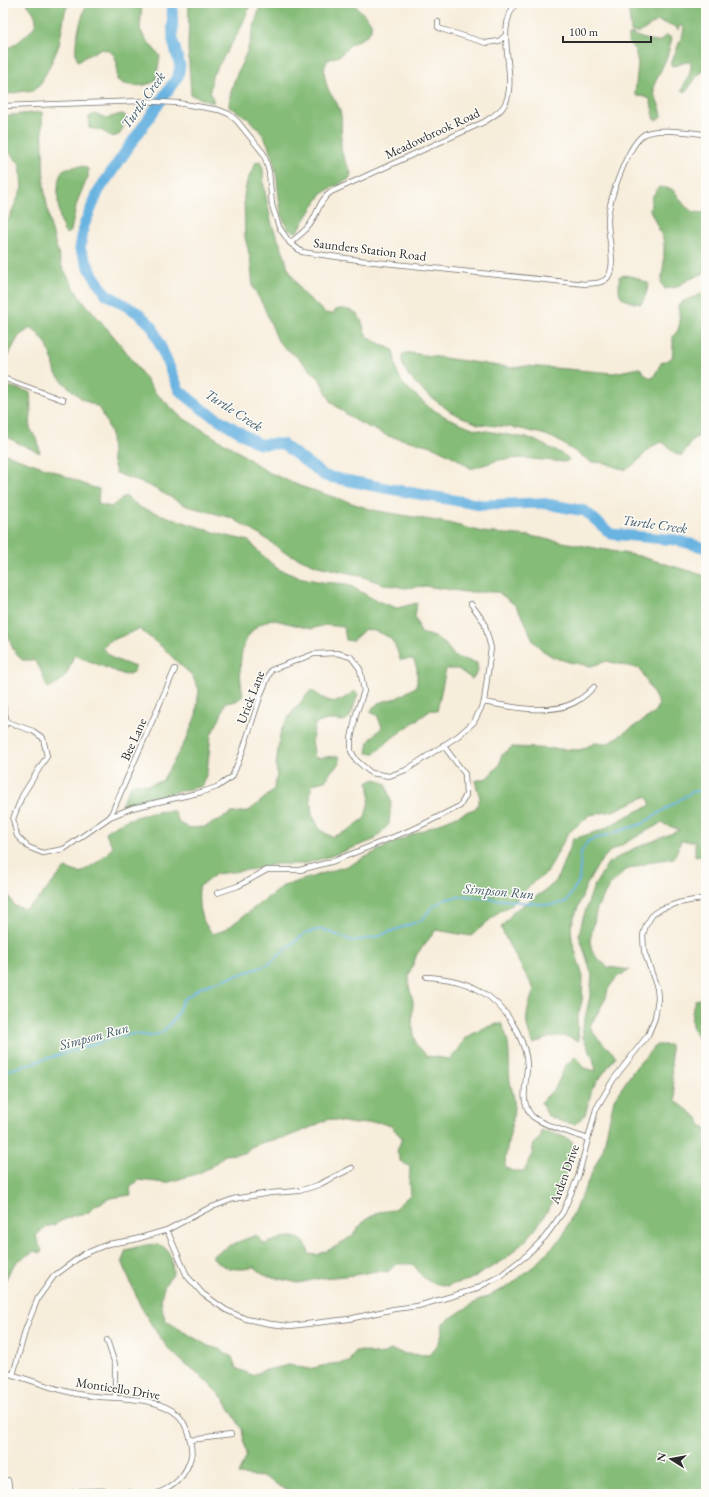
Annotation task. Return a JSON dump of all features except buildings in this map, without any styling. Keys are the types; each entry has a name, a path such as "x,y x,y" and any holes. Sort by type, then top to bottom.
{"street":[{"name":"Meadowbrook Road","path":"290,243 303,233 310,225 323,198 331,192 484,122 501,110 505,105 509,90 506,35 508,18 516,3"},
{"path":"438,22 438,27 441,29 486,43 499,41 506,35"},
{"name":"Saunders Station Road","path":"3,106 140,101 178,103 219,110 229,114 246,131 264,154 269,172 272,204 279,228 290,243 302,252 366,261 585,284 601,282 608,276 612,264 608,229 609,209 617,184 635,144 645,134 657,131 706,134"},
{"path":"3,378 63,400"},
{"name":"Urick Lane","path":"7,722 33,731 43,738 47,756 22,796 13,819 17,836 28,847 43,853 64,849 110,817 132,808 217,787 232,776 242,752 260,694 271,670 314,654 337,653 351,657 360,670 364,691 356,714 351,739 352,751 356,760 371,773 389,776 406,770 458,736 474,722 484,702 492,648 484,622 471,604"},
{"name":"Bee Lane","path":"110,817 175,669"},
{"path":"484,702 539,709 562,708 580,700 594,687"},
{"path":"3,705 7,722 3,728"},
{"path":"217,893 238,886 267,870 300,870 334,861 418,827 460,806 466,795 465,774 443,745"},
{"name":"Arden Drive","path":"167,1230 187,1276 203,1294 226,1310 246,1318 270,1324 290,1326 349,1319 394,1309 418,1306 473,1290 500,1276 527,1255 545,1237 563,1212 578,1177 596,1109 612,1080 648,1035 655,1018 658,998 657,988 644,951 643,935 646,925 653,914 661,909 678,903 706,898"},
{"path":"426,978 442,978 465,984 490,996 510,1018 523,1044 527,1065 525,1098 532,1116 588,1139"},
{"path":"13,1375 31,1312 38,1298 54,1276 84,1254 108,1244 133,1240 167,1230 206,1209 233,1199 299,1190 318,1185 352,1168"},
{"path":"106,1340 115,1364 115,1398"},
{"name":"Monticello Drive","path":"3,1372 73,1394 157,1403 170,1409 179,1416 186,1426 190,1440 192,1452 190,1461 182,1476 173,1486 155,1494"},
{"path":"190,1440 231,1435"},
{"path":"8,1480 10,1494"},
{"path":"66,1494 74,1492 106,1491 147,1494"}],"green space":[{"path":"26,3 69,3 65,12 59,45 41,83 33,91 3,95 3,48 10,47 18,42 30,31 36,22 34,14"},
{"path":"87,3 142,3 140,29 144,37 160,56 156,81 136,86 121,83 117,80 117,63 114,55 108,50 100,49 78,61 76,55 76,40"},
{"path":"189,3 251,3 240,30 212,76 210,92 213,103 191,95 188,50"},
{"path":"261,3 353,3 371,22 370,31 368,34 350,45 339,56 328,60 324,70 327,86 337,104 340,113 342,123 341,148 351,174 349,179 322,193 297,232 289,230 284,220 281,210 274,163 266,140 252,122 242,114 229,107 229,99 235,78 247,51"},
{"path":"628,3 687,3 706,5 706,69 697,76 687,91 681,91 690,73 691,64 687,62 672,66 671,64 684,27 680,25 678,30 675,26 657,21 639,33 631,32"},
{"path":"632,34 656,42 660,41 666,35 672,38 667,57 654,85 654,94 662,116 657,120 655,120 650,99 642,96 638,97 635,94 638,63 635,50 628,42 628,36"},
{"path":"42,112 44,187 50,224 62,267 79,296 122,346 155,392 181,417 236,450 266,471 300,486 373,510 448,523 483,532 530,536 639,556 706,576 706,855 695,856 695,841 681,841 674,858 654,861 626,870 610,885 597,908 590,941 592,951 597,958 608,967 630,970 617,977 608,989 606,998 590,1026 594,1034 616,1056 592,1089 585,1115 575,1124 563,1122 548,1116 541,1102 556,1087 565,1066 576,1056 584,1068 596,1071 593,1058 583,1038 583,1027 590,996 592,975 579,935 593,888 608,863 633,849 680,830 661,823 609,852 598,865 586,886 571,926 572,940 583,977 582,1001 577,1020 579,1041 572,1038 556,1036 534,1044 528,1030 527,1017 529,1004 534,989 501,928 514,911 546,890 556,881 573,839 602,830 651,805 647,796 613,811 590,815 568,833 547,873 532,883 510,906 500,911 471,936 436,930 417,954 409,975 409,986 413,1001 412,1024 416,1044 427,1056 450,1059 459,1049 465,1038 484,1028 501,1023 507,1038 510,1081 514,1102 513,1121 506,1151 505,1167 512,1171 524,1171 531,1158 534,1143 541,1137 541,1130 562,1136 572,1141 574,1154 558,1194 537,1227 527,1239 504,1260 469,1280 446,1286 430,1282 422,1276 413,1264 396,1264 388,1272 376,1271 298,1283 264,1275 255,1267 237,1269 226,1267 216,1261 212,1256 228,1246 256,1235 265,1244 278,1239 292,1237 297,1238 306,1246 309,1254 317,1255 335,1247 352,1236 365,1220 379,1212 393,1210 410,1195 410,1167 400,1161 397,1151 402,1138 391,1126 378,1122 355,1124 328,1119 287,1137 264,1142 251,1147 245,1153 225,1155 211,1167 199,1173 166,1183 139,1180 130,1188 131,1195 110,1198 95,1206 88,1213 75,1215 54,1225 45,1227 36,1236 42,1250 41,1253 34,1251 18,1261 11,1269 3,1285 3,880 7,881 6,890 14,906 25,909 36,902 65,868 80,873 99,861 113,847 105,832 129,819 157,812 174,811 179,823 189,828 205,827 232,813 249,811 273,791 277,776 276,765 280,735 283,726 311,690 323,698 332,701 342,699 354,691 358,694 350,717 344,721 327,720 315,724 312,741 315,758 339,756 340,763 332,770 325,781 312,784 310,795 312,814 320,830 332,837 347,831 365,818 370,796 368,782 376,779 386,784 391,802 389,824 374,840 304,864 277,864 255,869 216,874 199,887 200,912 202,918 213,934 225,930 283,886 350,865 393,843 476,808 480,798 475,781 487,778 500,764 501,756 512,747 580,750 595,743 607,744 653,714 659,704 640,669 607,661 591,666 569,662 553,657 542,650 533,641 524,619 515,605 498,592 466,592 425,586 405,588 384,584 354,574 318,566 284,552 265,538 232,518 187,506 150,486 116,473 112,458 111,435 106,421 98,407 82,399 56,374 46,343 32,327 19,336 3,365 3,225 9,218 22,188 20,164 9,152 3,149 3,116"},
{"path":"94,114 108,118 121,114 125,115 127,119 120,134 117,136 112,136 100,130 89,128 89,117"},
{"path":"260,161 263,169 264,187 272,225 283,251 288,268 301,291 325,313 333,314 337,310 343,309 350,310 358,315 362,321 365,333 369,337 393,350 397,371 402,383 430,408 448,418 475,429 532,439 560,453 569,460 565,462 522,458 499,460 470,468 456,458 432,446 388,436 360,423 332,403 319,378 301,360 278,341 264,307 253,287 250,258 245,237 244,196 247,181 256,162"},
{"path":"81,166 88,169 88,177 76,206 71,231 66,234 63,230 59,213 58,192 60,175 65,169"},
{"path":"659,187 672,189 685,206 693,212 706,213 706,272 677,287 665,289 661,283 664,262 664,241 650,210 652,197"},
{"path":"623,275 635,277 649,284 641,304 626,300 621,296 619,289 619,277"},
{"path":"706,290 706,438 695,437 682,455 676,454 662,442 656,444 630,468 624,470 605,463 591,462 557,440 546,435 517,428 478,424 451,412 424,392 409,377 402,363 402,355 410,353 513,368 526,366 613,373 640,368 647,376 653,378 661,363 672,358 673,337 678,330 680,322 678,306 683,301 695,297"},
{"path":"3,385 30,392 30,428 38,442 40,453 3,434"},
{"path":"3,453 99,489 98,504 111,507 125,496 141,508 223,535 249,541 278,569 298,577 322,582 347,584 377,601 397,608 417,603 415,617 421,633 437,638 445,644 455,657 477,663 478,671 472,679 458,669 446,669 437,711 431,710 392,738 375,753 367,753 369,741 382,727 377,715 370,712 378,703 397,698 417,686 417,668 413,659 400,660 398,652 392,641 388,637 373,631 365,629 352,641 346,640 344,627 325,625 311,629 271,619 255,628 245,643 242,651 240,669 243,696 236,701 225,703 220,718 211,735 207,772 202,786 121,805 131,785 137,783 147,785 162,781 187,738 196,715 199,689 191,674 162,647 139,629 108,642 102,648 114,659 135,667 134,672 125,675 74,655 70,667 63,679 48,688 38,665 32,660 22,660 13,649 7,632 3,627"},
{"path":"706,998 706,1045 700,1040 693,1030 692,1013 695,1000"},
{"path":"656,1045 670,1045 672,1076 676,1101 698,1118 701,1127 706,1128 706,1494 300,1494 283,1488 264,1477 238,1475 246,1455 242,1429 223,1398 204,1379 167,1347 154,1329 140,1305 122,1261 126,1250 153,1244 160,1245 165,1248 172,1262 173,1274 165,1285 161,1302 166,1321 208,1346 222,1350 232,1357 236,1368 252,1375 289,1365 309,1369 331,1364 350,1362 355,1351 363,1351 379,1355 391,1350 406,1354 428,1355 439,1341 443,1323 474,1303 509,1286 535,1265 562,1237 603,1149 614,1099 636,1067"}],"waterway":[{"name":"Turtle Creek","path":"172,3 173,41 180,66 178,76 99,190 84,225 80,249 93,275 106,294 138,313 152,326 179,390 202,409 259,444 282,444 325,476 481,505 541,503 585,511 611,534 676,540 706,548"},
{"name":"Simpson Run","path":"3,1072 117,1037 133,1034 152,1036 163,1032 175,1018 183,1000 201,987 268,965 305,933 322,929 352,941 373,938 422,920 432,907 446,899 465,896 550,905 566,902 579,881 581,852 588,841 642,824 692,792 706,789"}]}
